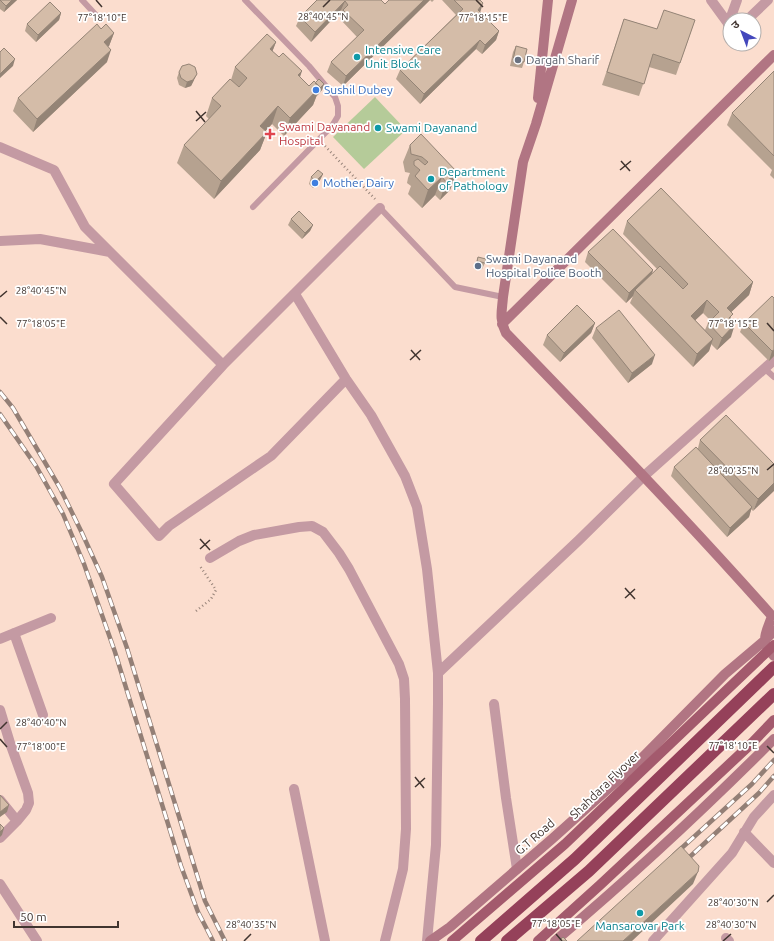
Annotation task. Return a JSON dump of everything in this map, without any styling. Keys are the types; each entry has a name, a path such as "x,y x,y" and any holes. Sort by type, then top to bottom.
{"highway":[{"path":"481,941 575,859 774,667"},
{"path":"507,941 589,871 774,694"}],"main road":[{"path":"536,124 548,0"},
{"path":"572,0 536,124 523,162 503,297 502,324 506,333 644,476 773,616 768,650 774,656"},
{"path":"502,324 774,55"},
{"name":"G.T Road","path":"430,941 450,927 638,762 725,674 769,643 774,631"},
{"name":"Shahdara Flyover","path":"452,941 565,844 769,643"},
{"path":"538,941 752,743 774,720"},
{"path":"555,941 604,899 721,792 774,739"}],"street":[{"path":"711,0 722,15"},
{"path":"733,12 737,0"},
{"path":"755,12 768,0"},
{"path":"0,147 54,170 85,227 223,365"},
{"path":"346,379 271,456 169,526 159,536 114,484 223,365 380,208"},
{"path":"0,241 40,239 110,252"},
{"path":"295,294 346,379 371,415 405,476 417,507 427,569 438,673 436,845 426,941"},
{"path":"438,673 644,476 774,360"},
{"path":"210,558 239,541 254,536 299,527 312,526 323,532 339,552 349,569 399,664 404,679 405,699 406,829 403,869 385,941"},
{"path":"0,639 51,618"},
{"path":"14,633 43,715"},
{"path":"494,704 517,869"},
{"path":"0,710 28,793 29,803 26,810 17,822 0,838"},
{"path":"294,789 326,941"},
{"path":"653,941 732,853 754,816 774,795"},
{"path":"0,800 17,822"},
{"path":"744,832 774,864"},
{"path":"0,884 36,941"}],"lane":[{"path":"82,0 95,14"},
{"path":"245,0 309,66 335,97 338,106 338,116 332,126 253,207"},
{"path":"380,208 455,286 503,297"},
{"path":"765,368 774,377"}],"path":[{"path":"319,139 374,199 380,208"},
{"path":"196,611 211,599 216,590 200,565 210,558"}],"green space":[{"path":"375,97 406,130 364,169 333,137"}],"building":[{"path":"0,0 12,0 6,6"},
{"name":"Intensive Care Unit Block","path":"317,0 381,0 385,4 389,0 424,0 346,76 331,62 364,30 343,10 348,5 345,1 315,32 300,17"},
{"name":"Intensive Care Unit Block","path":"454,0 480,0 483,3 478,10 499,31 485,45 480,40 424,94 400,70 463,9"},
{"path":"50,2 61,13 38,35 27,24"},
{"path":"664,10 695,20 680,63 653,54 644,84 607,72 624,19 657,29"},
{"path":"97,24 101,29 106,24 114,33 104,42 111,50 37,119 18,98"},
{"path":"267,34 276,42 270,49 279,57 283,53 302,71 298,75 309,86 314,81 320,87 290,118 278,106 260,126 267,132 221,181 184,145 221,106 212,98 230,79 239,87 247,78 235,67"},
{"path":"516,46 527,49 524,62 513,60"},
{"path":"4,48 15,59 0,74 0,52"},
{"path":"189,64 195,67 197,74 193,80 187,82 181,78 179,72 182,66"},
{"path":"774,71 774,156 732,113"},
{"path":"319,79 324,84 319,89 320,87 315,83"},
{"path":"421,134 457,172 446,182 442,177 428,190 415,176 420,170 414,165 414,161 418,159 425,165 428,162 422,157 411,154 410,145"},
{"path":"318,170 323,174 316,181 311,177"},
{"path":"661,188 753,282 727,308 733,314 729,318 735,324 722,338 708,323 719,312 707,300 691,316 713,339 697,354 635,290 660,266 683,289 688,284 627,221"},
{"path":"299,211 313,225 305,233 291,219"},
{"path":"613,229 653,270 629,293 588,252"},
{"path":"478,257 486,259 485,263 477,261"},
{"path":"772,296 774,298 774,350 772,351 744,323"},
{"path":"577,305 595,323 564,353 547,335"},
{"path":"619,310 655,355 632,373 596,328"},
{"path":"726,415 774,464 774,483 758,499 700,440"},
{"path":"696,447 752,507 730,528 674,467"},
{"path":"0,795 9,805 0,812"},
{"path":"0,824 4,828 0,832"},
{"name":"Mansarovar Park","path":"681,846 699,866 698,872 623,941 577,941"},
{"path":"563,937 567,941 559,941"}],"railway":[{"path":"0,392 13,408 60,488 102,577 127,648 205,901 225,941"},
{"path":"0,414 36,466 63,514 84,564 115,652 181,866 198,912 213,941"},
{"path":"674,855 752,784 774,760"},
{"path":"681,865 759,793 774,776"}],"place":[{"name":"Intensive Care Unit Block","path":"357,57"},
{"name":"Dargah Sharif","path":"518,60"},
{"name":"Sushil Dubey","path":"316,90"},
{"name":"Swami Dayanand","path":"378,128"},
{"name":"Swami Dayanand Hospital","path":"270,134"},
{"name":"Department of Pathology","path":"431,179"},
{"name":"Mother Dairy","path":"315,183"},
{"name":"Swami Dayanand Hospital Police Booth","path":"478,266"},
{"name":"Mansarovar Park","path":"640,913"}]}
